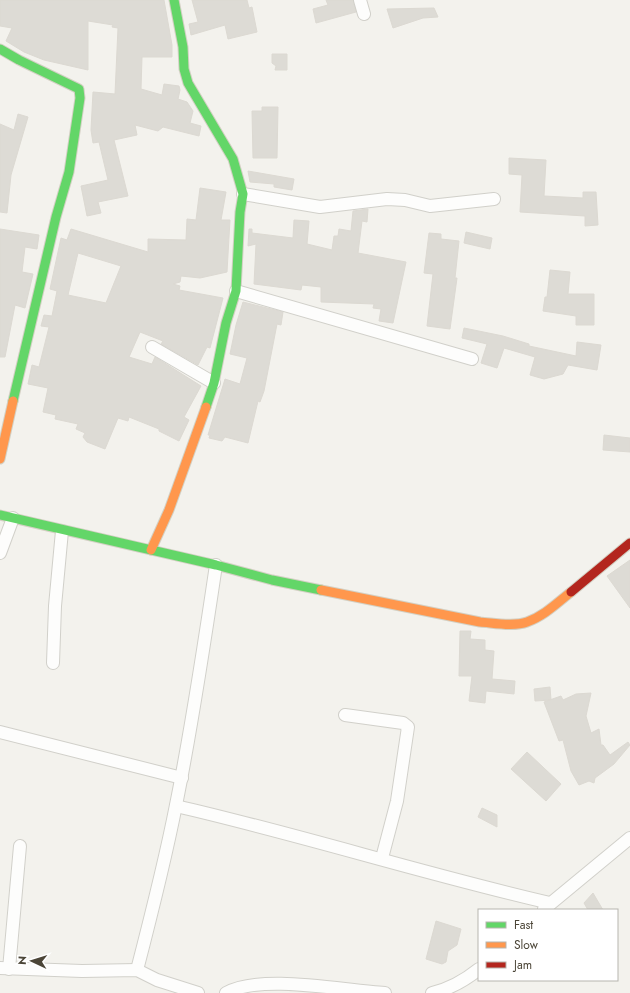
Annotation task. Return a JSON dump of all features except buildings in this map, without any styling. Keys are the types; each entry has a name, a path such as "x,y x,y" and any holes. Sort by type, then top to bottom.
{"street":[{"path":"151,550 169,510 200,427 214,383 226,324 236,290 240,212 243,194 233,158 188,83 184,69 183,47 174,0"},
{"path":"360,0 364,14"},
{"path":"0,49 15,59 58,78 79,90 80,98 69,172 56,217 0,459"},
{"path":"243,194 320,207 387,199 405,200 430,206 494,198"},
{"path":"236,290 472,359"},
{"path":"152,347 214,383"},
{"path":"0,515 272,580 480,622 502,624 526,623 544,614 630,543"},
{"path":"0,553 13,518"},
{"path":"53,663 55,606 62,531"},
{"path":"137,970 159,886 182,778 216,566"},
{"path":"345,715 403,723 408,727 397,801 382,858"},
{"path":"0,732 182,778"},
{"path":"176,806 246,822 382,858 546,907 630,838"},
{"path":"20,846 4,969 137,970 156,980 198,993"},
{"path":"432,993 458,984 478,970"},
{"path":"226,993 234,988 267,989 331,986 385,993"}],"traffic: fast":[{"path":"174,0 183,47 184,69 188,83 233,159 243,194 240,212 236,291 226,323 214,383 206,407"},
{"path":"0,49 19,60 79,89 80,98 69,172 56,217 13,401"},
{"path":"0,515 216,565 272,580 321,590"}],"traffic: slow":[{"path":"0,459 13,401"},
{"path":"151,550 169,510 206,407"},
{"path":"321,590 480,622 498,624 527,622 550,609 571,592"}],"traffic: jam":[{"path":"571,592 630,543"}]}
